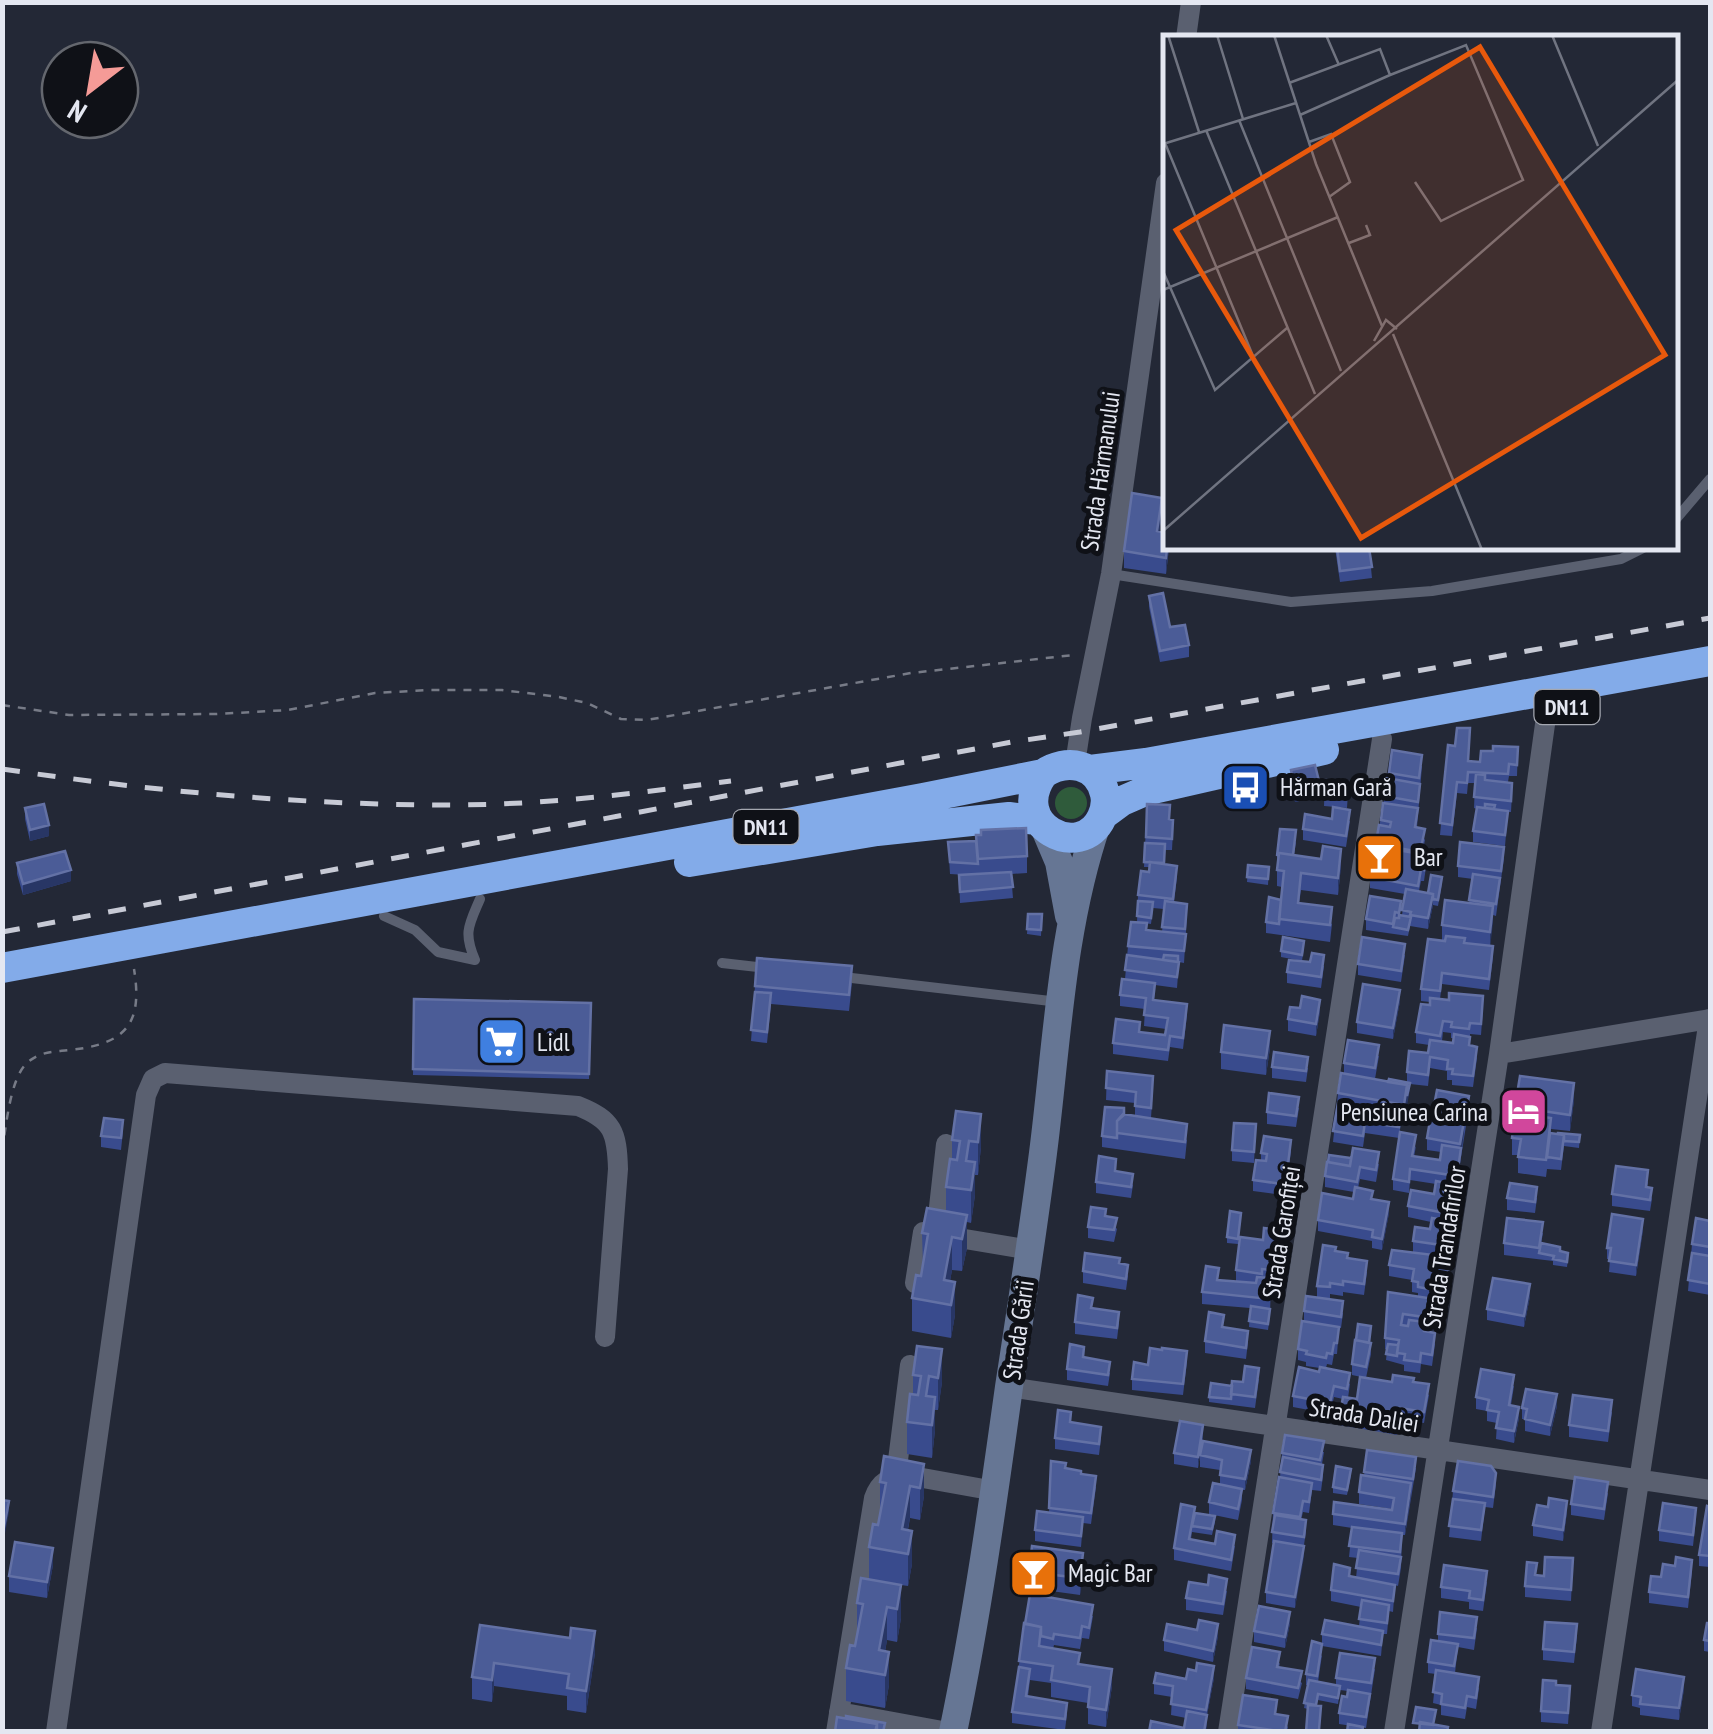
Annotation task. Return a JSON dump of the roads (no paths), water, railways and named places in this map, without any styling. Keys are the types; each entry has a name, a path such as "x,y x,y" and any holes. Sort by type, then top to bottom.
{"highway":[{"name":"DN11","path":"2,968 1043,774 1064,764 1082,767 1146,763 1710,661"},
{"name":"DN11","path":"2,986 480,898 877,831 1009,817 1041,824 1066,838 1078,837 1122,801 1144,791 1382,739 1710,681"},
{"path":"1082,767 1099,779 1104,790 1106,802 1100,820"},
{"path":"1041,824 1032,796 1043,774"}],"main road":[{"path":"1071,927 1087,854 1100,820"},
{"path":"1041,824 1059,862 1071,927"},
{"name":"Strada Gării","path":"951,1732 969,1657 995,1490 1071,927"}],"street":[{"path":"1186,35 1191,2"},
{"name":"Strada Hărmanului","path":"1082,767 1082,718 1111,574 1163,204"},
{"name":"Strada Trandafirilor","path":"1394,1732 1499,1054 1547,710"},
{"name":"Strada Garofiței","path":"1228,1732 1382,739"},
{"path":"1499,1054 1710,1019 1602,1732"},
{"path":"56,1732 146,1095 153,1080 165,1073 578,1106 595,1113 608,1123 617,1142 605,1338"},
{"path":"936,1234 946,1144"},
{"path":"915,1284 923,1232 1030,1250"},
{"path":"896,1476 910,1365"},
{"name":"Strada Daliei","path":"1010,1387 1710,1490"},
{"path":"951,1732 837,1722 874,1498 880,1484 906,1475 995,1490"}],"lane":[{"path":"1678,517 1710,479"},
{"path":"1111,574 1290,602 1432,591 1620,559 1640,550"},
{"path":"384,916 415,930 438,952 475,960 468,942 469,925 480,898"},
{"path":"722,964 781,970"},
{"path":"840,977 1062,1002"}],"railway":[{"path":"2,932 1012,742 1710,618"},
{"path":"2,769 226,795 394,804 556,801 731,781"}],"place":[{"name":"Hărman Gară","path":"1245,787"},
{"name":"Bar","path":"1379,857"},
{"name":"Lidl","path":"502,1042"},
{"name":"Pensiunea Carina","path":"1523,1112"},
{"name":"Magic Bar","path":"1033,1573"}]}
